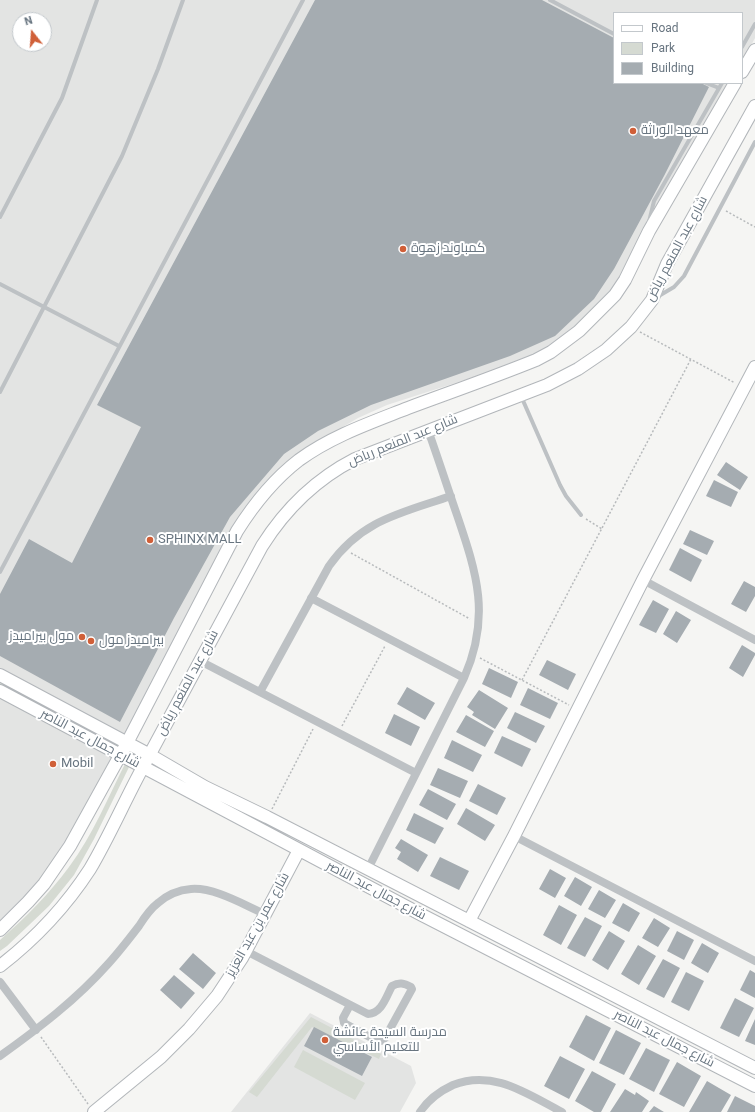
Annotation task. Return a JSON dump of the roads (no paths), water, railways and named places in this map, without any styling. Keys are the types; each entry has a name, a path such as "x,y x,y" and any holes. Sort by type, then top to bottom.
{"street":[{"path":"743,70 755,50"},
{"name":"شارع عبد المنعم رياض","path":"0,930 28,902 58,865 70,846 127,743 238,531 258,500 298,461 313,450 346,432 536,360 551,352 579,331 615,295 625,280 633,267 649,231 734,84"},
{"name":"شارع عبد المنعم رياض","path":"0,966 39,932 67,901 90,868 142,767 150,755 271,532 291,507 302,495 327,475 355,458 548,385 578,369 606,350 631,327 652,300 667,264 755,106"},
{"path":"469,921 514,836 643,580 755,367"},
{"path":"368,869 464,678 473,654 479,624 480,608 473,561 428,430"},
{"path":"260,692 329,566 342,549 363,531 374,524 451,496"},
{"path":"643,580 755,640"},
{"path":"311,598 464,678"},
{"path":"200,661 416,773"},
{"name":"شارع جمال عبد الناصر","path":"0,675 150,755 204,787 267,817 755,1068"},
{"name":"شارع جمال عبد الناصر","path":"0,691 299,850 755,1086"},
{"path":"514,836 755,961"},
{"name":"شارع عمر بن عبد العزيز","path":"91,1109 146,1070 189,1029 217,996 246,951 299,850"},
{"path":"0,1056 66,1006 93,981 126,943 156,904 167,896 179,891 204,889 265,914"},
{"path":"246,951 368,1014 372,1014 381,1008 392,986 395,984 404,983 412,989 385,1038 381,1041 378,1041 344,1023 343,1018 350,1005"},
{"path":"0,982 36,1030"},
{"path":"420,1112 431,1099 449,1087 470,1081 480,1080 491,1080 512,1086 562,1112"}],"lane":[{"path":"0,217 62,98 97,0"},
{"path":"0,392 122,156 158,69 183,0"},
{"path":"0,572 303,0"},
{"path":"550,0 613,33"},
{"path":"743,45 755,24"},
{"path":"709,84 719,88"},
{"path":"649,231 650,216 654,201 721,84"},
{"path":"652,300 674,287 684,276 755,142"},
{"path":"0,284 119,346"},
{"path":"521,395 560,485 569,501 581,515"}],"place":[{"name":"معهد الوراثة","path":"633,131"},
{"name":"كمباوند زهوة","path":"403,249"},
{"name":"SPHINX MALL","path":"150,540"},
{"name":"مول بيراميدز","path":"82,637"},
{"name":"بيراميدز مول","path":"91,641"},
{"name":"Mobil","path":"53,764"},
{"name":"مدرسة السيدة عائشة للتعليم الأساسي","path":"325,1040"}]}
